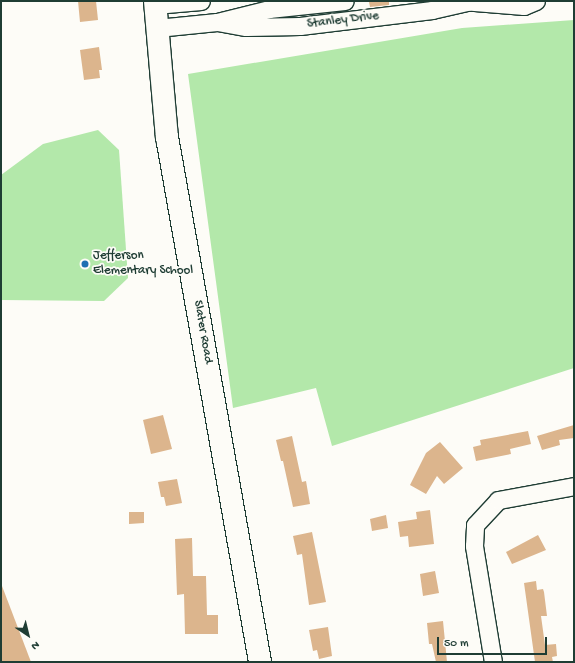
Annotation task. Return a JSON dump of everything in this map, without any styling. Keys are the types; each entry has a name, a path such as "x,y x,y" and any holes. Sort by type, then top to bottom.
{"main road":[{"name":"Slater Road","path":"155,3 168,137 260,662"}],"street":[{"path":"155,3 201,1"},
{"name":"Stanley Drive","path":"157,28 217,22 269,9 346,1"},
{"name":"Stanley Drive","path":"217,22 246,27 300,26 432,10 465,1 524,6 536,1"},
{"path":"493,662 474,546 475,525 498,500 574,486"}],"green space":[{"path":"574,20 574,368 332,446 316,388 233,408 188,74 462,28"},
{"path":"98,130 119,150 128,278 104,301 1,300 1,175 43,144"}],"building":[{"path":"78,1 96,1 98,20 80,22"},
{"path":"389,1 389,5 370,7 369,2"},
{"path":"99,47 102,70 99,70 100,78 84,80 80,50"},
{"path":"163,415 172,449 151,454 143,420"},
{"path":"574,425 574,438 559,440 560,445 542,450 537,436"},
{"path":"528,431 531,444 510,449 511,454 476,461 473,447 481,445 480,440"},
{"path":"292,436 302,482 306,481 310,504 293,507 283,461 281,461 276,440"},
{"path":"440,442 463,468 444,484 437,476 426,494 410,485 426,453"},
{"path":"177,479 182,503 166,506 164,497 161,497 158,482"},
{"path":"430,510 434,544 409,547 408,536 400,537 398,522 417,519 416,512"},
{"path":"129,512 144,512 144,523 129,524"},
{"path":"386,515 388,528 372,531 370,519"},
{"path":"312,532 326,602 309,605 302,554 297,555 293,536"},
{"path":"538,535 546,550 512,564 506,552"},
{"path":"192,538 193,576 206,576 207,615 218,615 218,634 185,634 184,594 177,595 175,539"},
{"path":"435,571 439,593 423,596 420,574"},
{"path":"536,581 537,590 543,589 544,592 547,616 541,616 545,645 556,644 557,656 552,657 553,662 535,662 524,583"},
{"path":"2,586 31,662 1,662"},
{"path":"443,621 447,662 436,662 432,644 429,644 427,623"},
{"path":"328,627 332,656 319,659 317,650 313,651 309,630"}],"place":[{"name":"Jefferson Elementary School","path":"85,264"}]}
